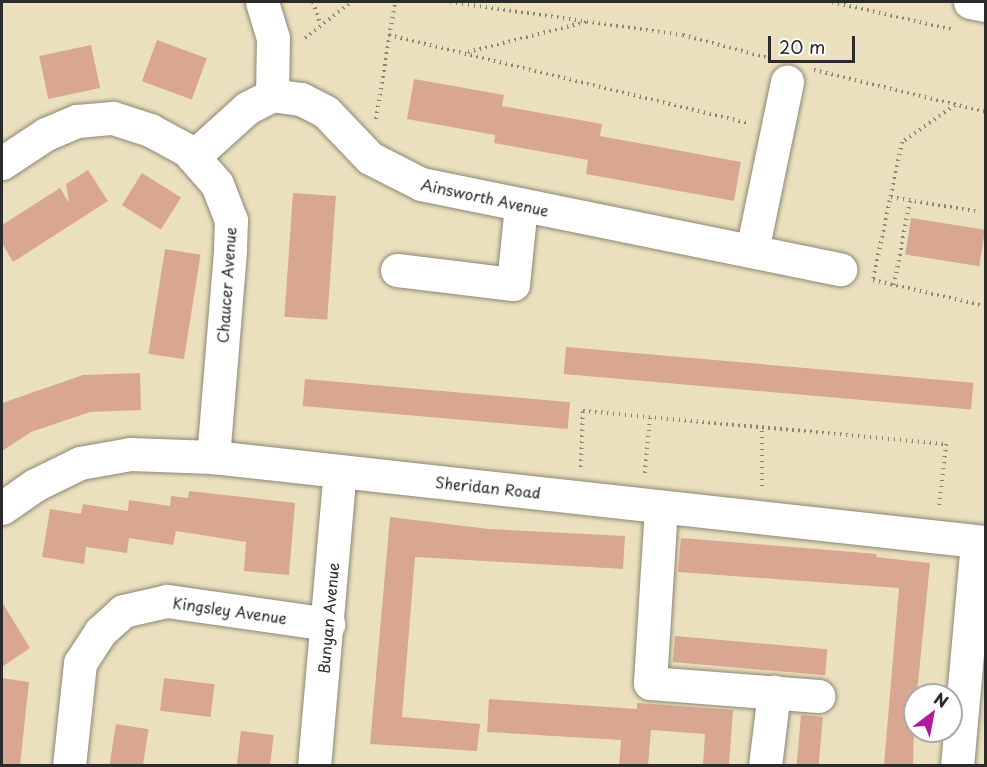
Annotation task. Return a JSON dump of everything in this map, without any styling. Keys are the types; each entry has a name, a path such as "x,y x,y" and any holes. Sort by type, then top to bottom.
{"main road":[{"path":"193,157 273,82 273,38 262,2"},
{"path":"967,17 986,5"},
{"path":"752,251 789,73"},
{"name":"Ainsworth Avenue","path":"273,82 326,112 370,158 421,184 840,269"},
{"name":"Chaucer Avenue","path":"2,163 46,134 77,121 113,118 150,130 193,157 217,184 231,220 213,457"},
{"path":"397,270 513,284 521,205"},
{"name":"Sheridan Road","path":"2,508 35,485 80,464 130,453 213,457 981,542"},
{"name":"Bunyan Avenue","path":"314,765 340,471"},
{"path":"652,505 650,683 819,696"},
{"path":"957,765 981,542"},
{"name":"Kingsley Avenue","path":"69,765 80,663 100,632 123,611 168,601 328,624"},
{"path":"765,765 774,692"}],"path":[{"path":"313,2 320,23"},
{"path":"273,82 320,23 351,2"},
{"path":"370,158 395,2"},
{"path":"450,2 683,35 789,73 986,112"},
{"path":"832,2 967,17"},
{"path":"467,52 589,21"},
{"path":"389,35 467,52 777,130"},
{"path":"955,105 902,142 873,280 986,306"},
{"path":"891,197 980,212"},
{"path":"894,285 910,200"},
{"path":"581,497 583,411 946,444 935,537"},
{"path":"650,417 652,505"},
{"path":"762,427 762,518"}],"building":[{"path":"157,40 207,58 192,99 142,81"},
{"path":"91,45 100,88 48,99 39,56"},
{"path":"414,79 504,95 502,106 602,124 600,136 741,162 734,201 586,174 588,160 494,143 495,135 407,119"},
{"path":"88,170 108,201 13,262 2,243 2,225 60,188 69,203 66,184"},
{"path":"142,173 181,197 161,230 122,205"},
{"path":"293,193 336,196 327,320 284,317"},
{"path":"911,218 985,230 979,266 905,255"},
{"path":"165,249 201,255 184,359 148,354"},
{"path":"566,347 973,383 971,410 564,374"},
{"path":"140,373 141,410 90,412 31,432 2,451 2,403 83,375"},
{"path":"305,379 570,402 568,429 303,406"},
{"path":"189,491 295,503 289,575 244,571 246,542 176,531 173,545 129,538 127,553 86,547 84,564 42,557 50,509 81,514 83,504 128,511 129,500 170,506 171,496 188,498"},
{"path":"390,517 489,529 625,536 623,569 415,557 402,717 480,724 477,751 370,744"},
{"path":"681,538 877,554 876,557 930,563 918,683 903,683 903,743 914,743 913,765 884,765 899,588 678,572"},
{"path":"2,602 30,648 2,667"},
{"path":"675,636 827,649 825,675 673,662"},
{"path":"2,678 29,682 20,765 2,765"},
{"path":"164,678 215,684 211,717 160,711"},
{"path":"489,699 637,709 637,703 733,710 729,765 703,765 705,734 651,730 648,765 619,765 621,740 487,732"},
{"path":"801,715 823,717 819,766 797,765"},
{"path":"116,724 149,729 143,766 110,764"},
{"path":"241,731 274,735 270,766 237,765"}]}
